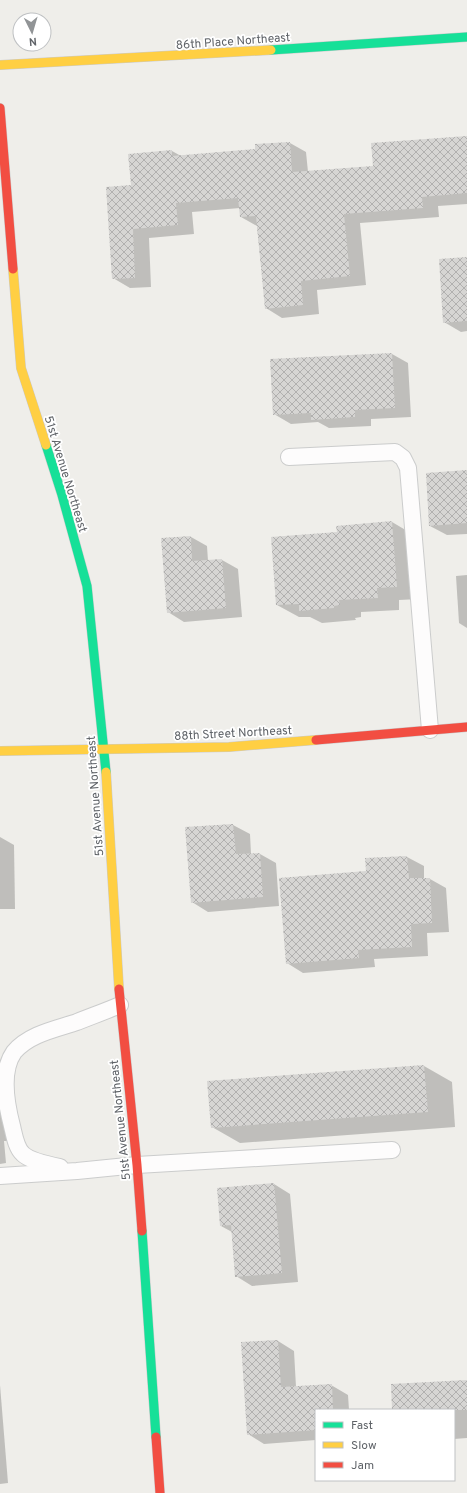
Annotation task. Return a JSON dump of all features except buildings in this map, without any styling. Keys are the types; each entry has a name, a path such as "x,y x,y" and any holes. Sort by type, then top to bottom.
{"street":[{"name":"86th Place Northeast","path":"0,65 211,54 467,37"},
{"name":"51st Avenue Northeast","path":"0,108 21,368 62,495 86,586 105,749 120,1005 137,1165 160,1493"},
{"name":"88th Street Northeast","path":"0,750 229,747 467,727"}],"lane":[{"path":"289,456 395,452 403,458 408,468 430,730"},
{"path":"77,1171 41,1163 23,1154 15,1139 6,1102 5,1080 8,1064 14,1052 27,1040 120,1005"},
{"path":"0,1176 137,1165 392,1150"}],"traffic: fast":[{"path":"271,50 467,37"},
{"path":"46,445 62,495 87,586 106,772"},
{"path":"142,1231 156,1437"}],"traffic: slow":[{"path":"0,65 271,50"},
{"path":"13,269 21,368 46,445"},
{"path":"0,751 229,747 316,740"},
{"path":"106,772 119,989"}],"traffic: jam":[{"path":"0,108 13,269"},
{"path":"316,740 467,727"},
{"path":"119,989 137,1165 142,1231"},
{"path":"156,1437 160,1493"}]}
